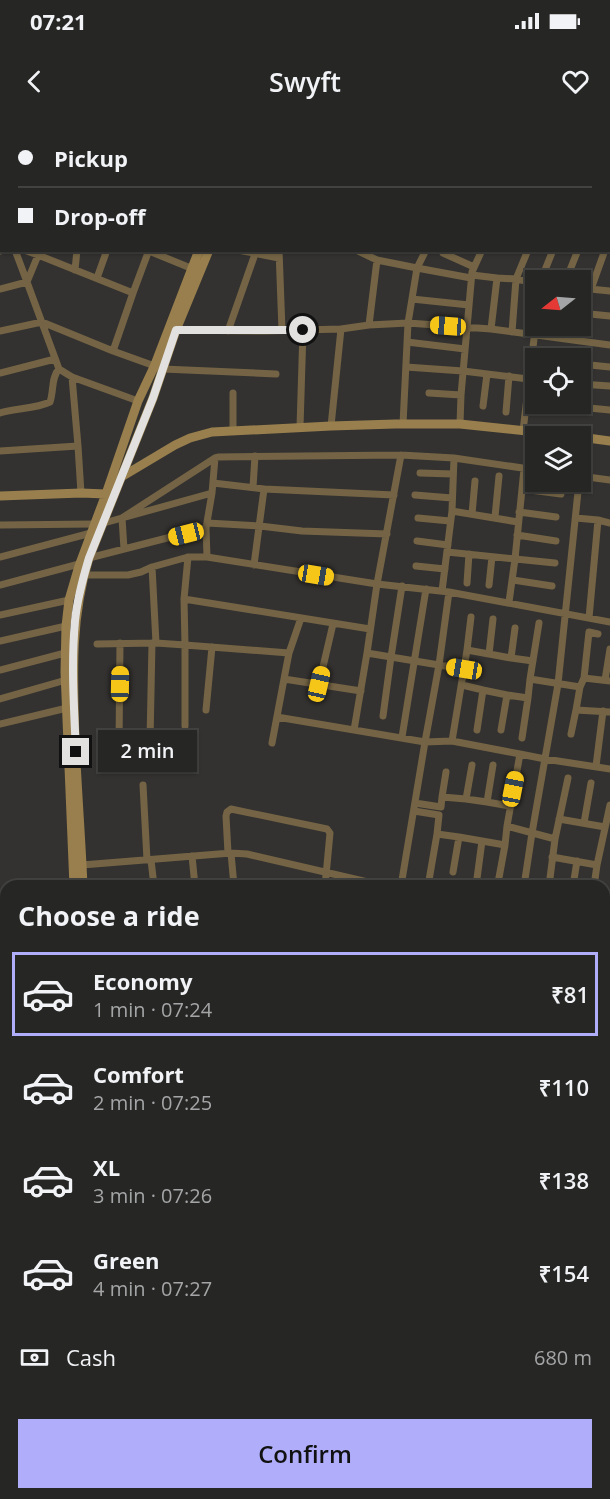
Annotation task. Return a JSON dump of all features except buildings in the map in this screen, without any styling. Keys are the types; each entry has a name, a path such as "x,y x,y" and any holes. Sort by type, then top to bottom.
{"street":[{"path":"16,252 54,359 60,369 72,377 138,401"},
{"path":"75,270 77,252"},
{"path":"97,278 106,252"},
{"path":"113,351 149,252"},
{"path":"152,252 193,268"},
{"path":"74,880 65,653 69,600 79,564 111,495 123,476 132,452 198,252"},
{"path":"111,495 138,401 159,368 208,252"},
{"path":"246,252 279,254 282,330"},
{"path":"360,252 377,260 417,268 525,281"},
{"path":"403,424 408,323 417,268 425,252"},
{"path":"460,424 471,276 481,252"},
{"path":"512,332 516,279 527,252"},
{"path":"545,270 552,252"},
{"path":"570,270 577,252"},
{"path":"604,252 591,289 610,291"},
{"path":"27,282 39,253 75,270 133,292"},
{"path":"443,253 474,267"},
{"path":"228,331 255,254"},
{"path":"369,325 377,260"},
{"path":"491,329 497,278"},
{"path":"0,289 27,282"},
{"path":"412,299 469,306"},
{"path":"591,314 610,316"},
{"path":"0,331 42,322 159,368 276,374"},
{"path":"176,330 341,329 408,323 491,329 525,334"},
{"path":"332,426 341,329"},
{"path":"300,427 303,330"},
{"path":"533,348 533,336 610,345"},
{"path":"407,342 465,349"},
{"path":"0,373 54,359"},
{"path":"591,365 610,367"},
{"path":"406,367 525,378"},
{"path":"0,413 50,402 55,376 60,369"},
{"path":"483,406 487,374"},
{"path":"506,412 509,376"},
{"path":"72,377 81,493"},
{"path":"591,385 610,386"},
{"path":"233,393 233,431"},
{"path":"429,393 461,395"},
{"path":"591,408 610,410"},
{"path":"123,476 175,445 212,432 403,424 460,424 523,431 525,412"},
{"path":"591,438 610,441"},
{"path":"0,451 78,446"},
{"path":"132,452 138,459 148,460"},
{"path":"354,730 377,584 401,455"},
{"path":"122,518 220,457 401,455 454,458 524,469 509,602"},
{"path":"253,487 255,456"},
{"path":"207,556 207,526 215,458"},
{"path":"402,880 439,665 446,592 445,569 452,511 454,458"},
{"path":"420,473 453,474"},
{"path":"495,517 499,476"},
{"path":"591,477 610,480"},
{"path":"472,514 475,481"},
{"path":"213,483 264,489 394,495"},
{"path":"254,565 264,489"},
{"path":"522,489 561,494"},
{"path":"525,880 558,684 578,492"},
{"path":"0,496 81,493 111,495"},
{"path":"0,557 122,518 212,494"},
{"path":"415,495 452,498"},
{"path":"452,511 518,522"},
{"path":"519,512 556,517"},
{"path":"122,518 124,549"},
{"path":"418,518 450,521"},
{"path":"576,518 610,523"},
{"path":"589,618 598,520"},
{"path":"0,525 96,527"},
{"path":"89,558 207,526 260,526 302,531 387,534"},
{"path":"83,880 74,706 74,639 75,619 96,527"},
{"path":"517,535 556,541"},
{"path":"417,541 469,554 555,563"},
{"path":"467,583 469,554"},
{"path":"84,575 128,575 188,557 207,556 377,584 509,602 610,622"},
{"path":"185,726 184,599 188,557"},
{"path":"489,585 492,557"},
{"path":"0,585 79,564"},
{"path":"416,566 445,569"},
{"path":"150,740 154,643 152,567"},
{"path":"513,580 552,586"},
{"path":"383,716 402,586"},
{"path":"402,737 426,589"},
{"path":"184,599 370,629"},
{"path":"0,615 69,600"},
{"path":"452,741 471,617"},
{"path":"272,743 289,654 301,618"},
{"path":"489,654 493,619"},
{"path":"522,738 539,623"},
{"path":"319,684 333,624"},
{"path":"0,641 66,626"},
{"path":"511,658 515,628"},
{"path":"571,734 580,687 584,678 589,632 598,634"},
{"path":"119,746 120,643"},
{"path":"97,644 154,643 289,654"},
{"path":"206,710 212,648"},
{"path":"584,678 607,680 610,649"},
{"path":"467,650 533,661"},
{"path":"0,670 65,653"},
{"path":"367,653 464,669"},
{"path":"284,679 361,691"},
{"path":"530,679 580,687"},
{"path":"0,699 66,680"},
{"path":"462,685 528,698"},
{"path":"477,730 483,690"},
{"path":"501,730 507,695"},
{"path":"0,724 67,708"},
{"path":"576,710 607,711 596,766"},
{"path":"277,717 425,742 452,741 610,769"},
{"path":"499,880 520,754"},
{"path":"466,799 472,765"},
{"path":"487,802 494,765"},
{"path":"416,803 441,807 446,772"},
{"path":"550,880 555,839 568,777"},
{"path":"584,824 591,783"},
{"path":"143,785 148,860 153,880"},
{"path":"442,797 510,806"},
{"path":"595,880 610,804"},
{"path":"233,880 226,816 227,812 233,808 328,830 330,833 325,880"},
{"path":"414,811 438,815 429,880"},
{"path":"559,819 605,827"},
{"path":"507,826 555,839"},
{"path":"436,834 505,844"},
{"path":"453,872 459,837"},
{"path":"477,880 482,841"},
{"path":"602,846 610,848"},
{"path":"82,865 229,853 247,854 350,880"},
{"path":"192,856 194,880"},
{"path":"552,856 597,865"},
{"path":"574,880 577,861"}],"route":[{"path":"76,752 74,639 75,619 83,578 153,398 176,330 303,330"}]}
